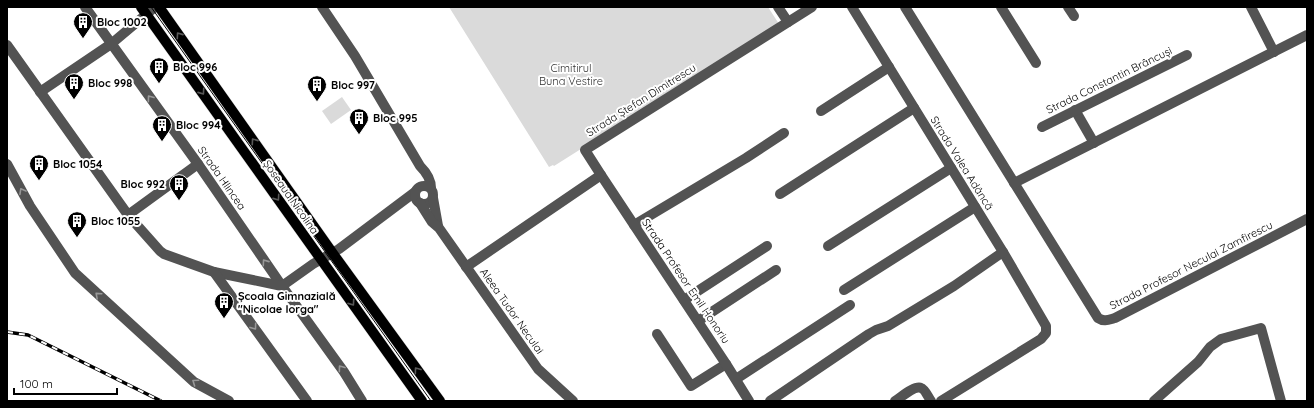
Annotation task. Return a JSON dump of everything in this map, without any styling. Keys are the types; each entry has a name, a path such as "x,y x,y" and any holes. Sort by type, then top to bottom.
{"main road":[{"name":"Șoseaua Nicolina","path":"159,7 440,401"},
{"name":"Șoseaua Nicolina","path":"144,11 422,401"}],"street":[{"name":"Strada Hlincea","path":"85,7 110,44 198,164 282,286 344,372 362,401"},
{"path":"40,92 110,44 144,11 155,7"},
{"name":"Aleea Tudor Neculai","path":"322,7 355,56 420,166 430,180 439,228"},
{"path":"778,7 788,22"},
{"name":"Strada Ștefan Dimitrescu","path":"601,175 585,150 812,7"},
{"name":"Strada Valea Adâncă","path":"852,7 1003,252 1046,326 1046,333 1041,339 941,401"},
{"name":"Strada Profesor Neculai Zamfirescu","path":"904,7 1098,318 1101,320 1115,318 1307,219"},
{"path":"1002,7 1036,63"},
{"path":"1251,7 1274,52"},
{"path":"1014,183 1307,35"},
{"path":"7,45 128,215 155,247 164,254 214,272 282,286 333,253 401,202 418,196 423,186 432,193 428,204 418,196"},
{"name":"Strada Constantin Brâncuși","path":"1042,127 1187,55"},
{"path":"821,111 889,67"},
{"path":"780,194 914,108"},
{"path":"1075,110 1094,143"},
{"path":"634,225 746,158 784,133"},
{"path":"7,164 30,206 75,273 194,382 229,401"},
{"path":"128,215 198,164"},
{"path":"418,196 420,166"},
{"path":"828,246 951,168"},
{"path":"466,267 601,175"},
{"name":"Strada Profesor Emil Honoriu","path":"601,175 749,401"},
{"name":"Aleea Tudor Neculai","path":"418,196 432,222 439,228 538,368 572,401"},
{"path":"844,290 975,207"},
{"path":"684,300 767,246"},
{"path":"770,401 869,334 888,326 954,286 1003,252"},
{"path":"698,321 776,270"},
{"path":"214,272 307,401"},
{"path":"736,379 850,305"},
{"path":"1154,401 1198,362 1210,346 1221,339 1261,328 1281,401"},
{"path":"657,334 691,386 726,364"},
{"path":"895,401 919,387 923,388 931,401"}],"green space":[{"name":"Cimitirul Buna Vestire","path":"449,7 768,7 779,24 554,166 549,167"},
{"path":"342,97 351,110 331,124 322,111"}],"tram line":[{"path":"151,7 431,401"}],"railway":[{"path":"7,332 28,335 161,401"}],"place":[{"name":"Bloc 1002","path":"83,39"},
{"name":"Bloc 996","path":"159,84"},
{"name":"Bloc 998","path":"74,100"},
{"name":"Bloc 997","path":"317,102"},
{"name":"Bloc 995","path":"359,135"},
{"name":"Bloc 994","path":"162,142"},
{"name":"Bloc 1054","path":"39,181"},
{"name":"Bloc 992","path":"179,201"},
{"name":"Bloc 1055","path":"77,238"},
{"name":"Școala Gimnazială \"Nicolae Iorga\"","path":"224,319"}]}
